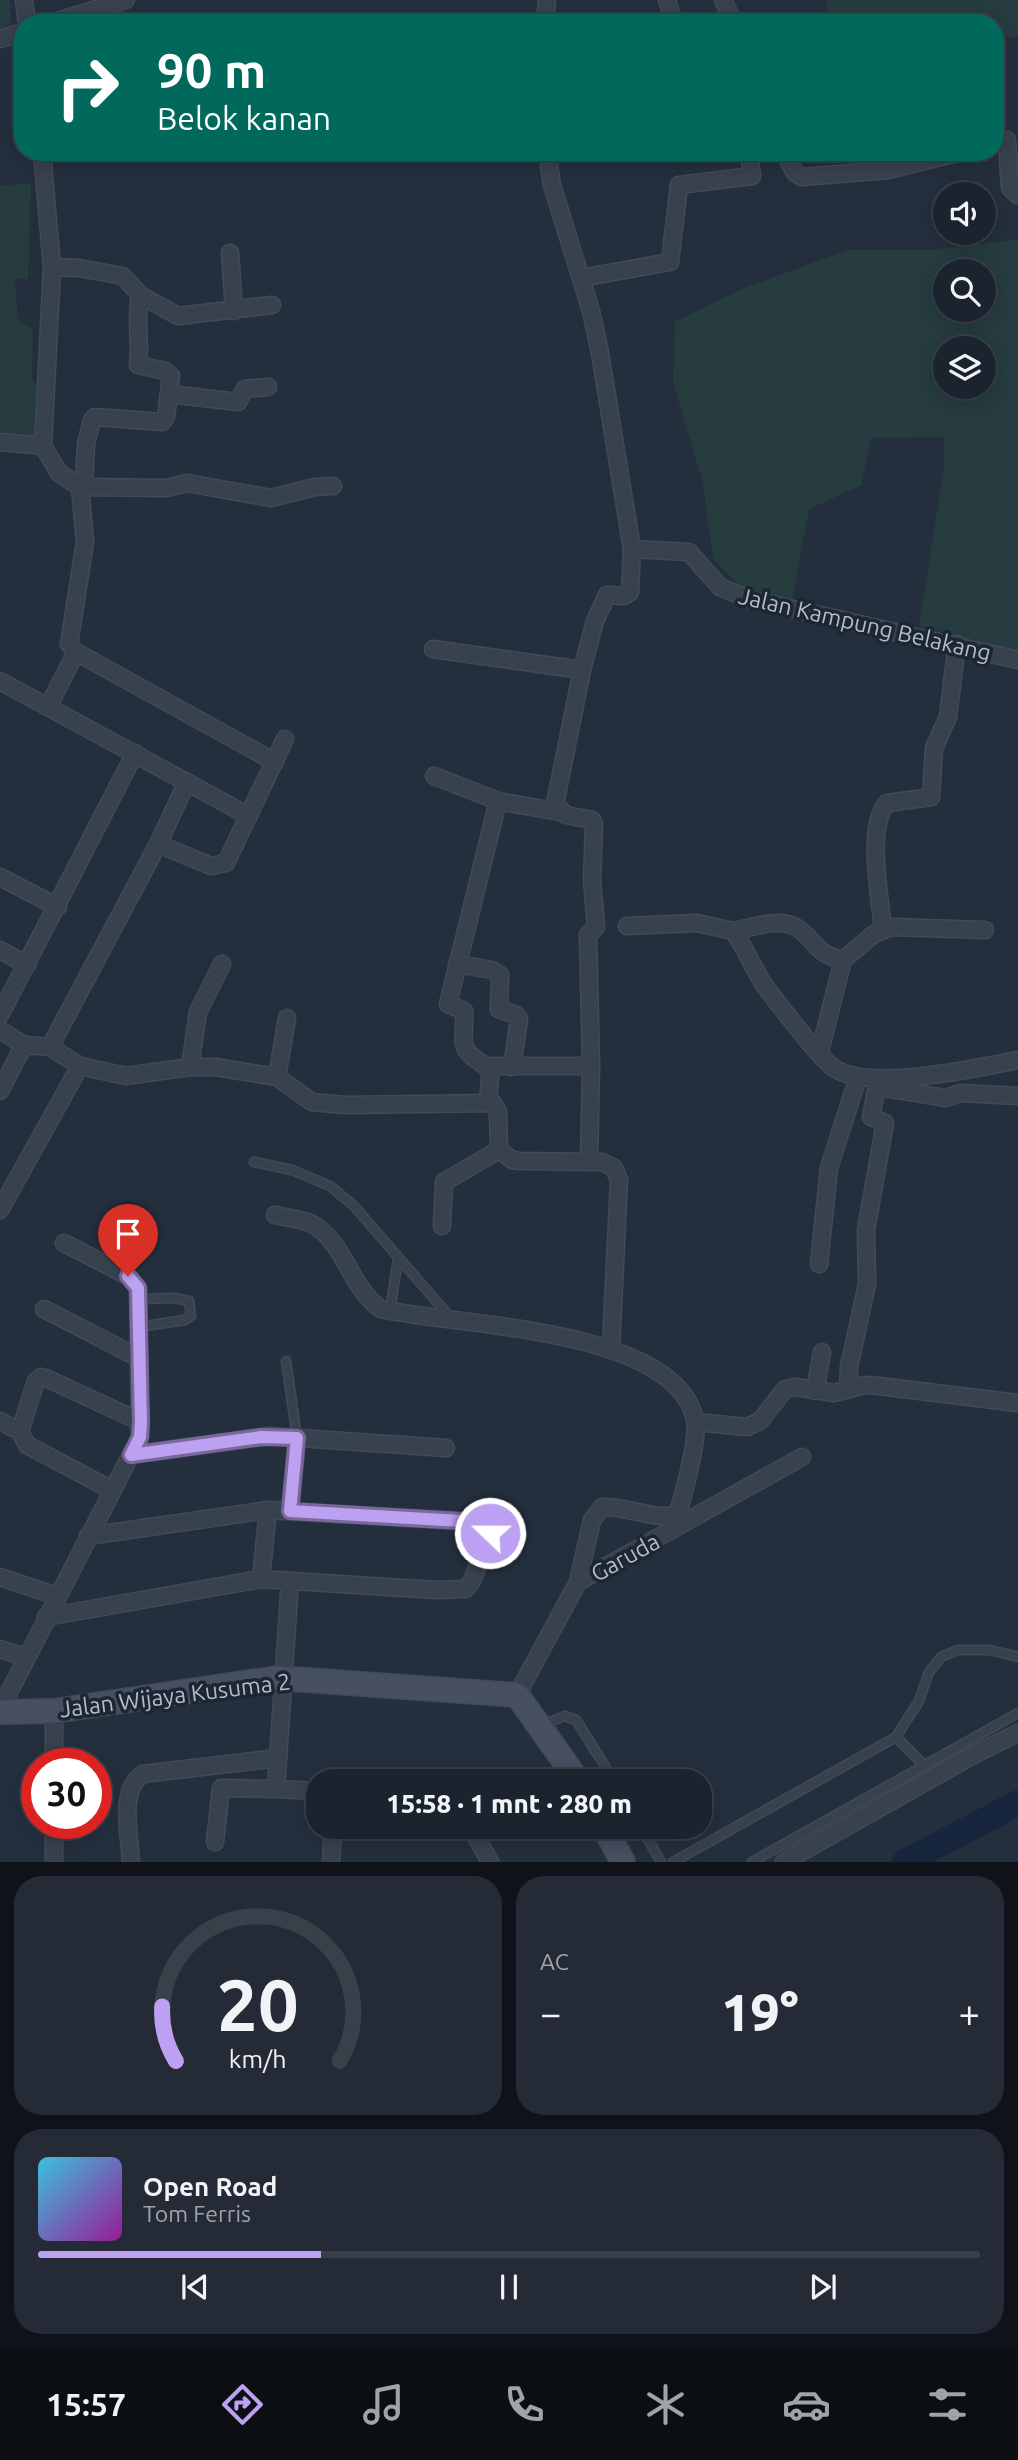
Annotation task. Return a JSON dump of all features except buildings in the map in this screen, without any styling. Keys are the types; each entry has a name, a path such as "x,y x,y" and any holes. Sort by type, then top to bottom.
{"street":[{"path":"71,14 91,5 126,0"},
{"path":"1007,139 1010,188 1018,195"},
{"path":"42,161 52,267 43,446 59,473 82,487 166,488 187,483 271,498 315,487 333,486"},
{"path":"548,161 552,185 581,278 607,389 632,549 631,592 624,596 605,598 582,670 555,804 560,812"},
{"path":"581,278 670,262 679,185 752,176 750,161"},
{"path":"789,161 795,173 802,177 888,170 924,161"},
{"path":"230,253 234,312"},
{"path":"52,267 117,274 140,295 178,316 234,312 272,305"},
{"path":"140,295 136,315 141,343 138,365 169,374 166,418 162,422 95,417 92,420 86,444 82,487 85,542 69,643 76,652 275,762"},
{"path":"169,394 238,402 245,389 268,387"},
{"path":"0,442 43,446"},
{"name":"Jalan Kampung Belakang","path":"632,549 690,552 720,587 749,600 957,644 1018,660"},
{"path":"883,929 876,837 878,818 887,803 931,797 934,748 948,717 957,644"},
{"path":"433,649 582,670"},
{"path":"48,707 76,652"},
{"path":"0,681 249,816"},
{"path":"158,844 211,866 226,863 285,740"},
{"path":"0,1015 135,753"},
{"path":"434,776 498,801 560,812 592,820 594,824 592,880 596,927 589,935 592,1066 589,1162"},
{"path":"50,1047 158,844 187,782"},
{"path":"498,801 449,1006 464,1011 462,1044 489,1068 592,1066"},
{"path":"0,877 58,907"},
{"path":"626,926 697,923 733,931 779,923 792,925 823,954 843,960"},
{"path":"820,1051 843,960 883,929 985,930"},
{"path":"733,931 764,985 834,1068 858,1077 891,1078 967,1072 1018,1060"},
{"path":"0,950 27,965"},
{"path":"190,1067 198,1012 222,964"},
{"path":"457,964 492,970 500,975 499,1009 516,1014 519,1019 512,1067"},
{"path":"277,1077 288,1018"},
{"path":"0,1030 24,1045 50,1047 80,1066 126,1076 190,1067 234,1069 277,1077 312,1102 335,1105 488,1101 493,1103 498,1112 499,1150"},
{"path":"0,1091 24,1045"},
{"path":"0,1210 80,1066"},
{"path":"488,1101 489,1068"},
{"path":"819,1264 829,1168 858,1077"},
{"path":"848,1389 849,1367 866,1284 866,1230 885,1123 871,1117 876,1091 884,1088 946,1098 961,1093 1018,1096"},
{"path":"499,1150 512,1160 602,1162 614,1168 620,1180 611,1348"},
{"path":"442,1226 444,1182 499,1150"},
{"path":"275,1215 310,1223 324,1232 367,1300 390,1311 535,1332 611,1348 666,1376 682,1396 696,1422 684,1493 677,1515 667,1517 621,1506 602,1507 592,1520 578,1582"},
{"path":"0,1711 25,1657 140,1437 138,1288 128,1276 64,1243"},
{"path":"44,1309 139,1358"},
{"path":"815,1391 822,1352"},
{"path":"111,1490 27,1445 20,1431 36,1381 41,1377 141,1422"},
{"path":"696,1422 747,1427 760,1421 785,1389 796,1387 834,1393 879,1386 1018,1403"},
{"path":"131,1455 261,1437 446,1448"},
{"path":"290,1511 297,1438"},
{"name":"Garuda","path":"517,1695 578,1582 802,1457"},
{"path":"261,1579 268,1510"},
{"path":"47,1617 261,1579 435,1590 466,1589 472,1581 490,1533 485,1524 478,1522 268,1510 88,1536"},
{"path":"0,1577 57,1596"},
{"path":"276,1788 290,1581"},
{"path":"0,1648 25,1657"},
{"name":"Jalan Wijaya Kusuma 2","path":"0,1711 54,1711 283,1679 517,1695"},
{"path":"517,1695 570,1769"},
{"path":"54,1711 54,1748"},
{"path":"784,1861 975,1754 1018,1733"},
{"path":"131,1861 128,1805 131,1786 143,1774 278,1758"},
{"path":"215,1842 220,1788 306,1790"},
{"path":"54,1839 54,1861"},
{"path":"331,1861 332,1839"},
{"path":"477,1839 490,1861"},
{"path":"611,1839 623,1861"}],"lane":[{"path":"254,1161 292,1170 330,1186 354,1206 452,1320"},
{"path":"390,1311 398,1259"},
{"path":"138,1299 175,1298 189,1301 191,1317 138,1326"},
{"path":"286,1361 297,1438"},
{"path":"673,1861 896,1737 919,1701 929,1672 941,1657 958,1650 990,1650 1018,1657"},
{"path":"752,1861 1018,1713"},
{"path":"539,1726 565,1716 576,1720 607,1769"},
{"path":"896,1737 924,1765"},
{"path":"648,1839 662,1861"}],"green space":[{"path":"0,0 10,0 12,29 0,32"},
{"path":"827,0 1018,0 1018,37 1004,37 1004,14 828,14"},
{"path":"31,184 28,279 15,278 18,321 33,329 32,377 36,387 33,447 0,444 0,185"},
{"path":"1018,239 1018,652 919,626 944,468 944,437 871,438 861,485 809,509 792,600 741,587 713,559 703,483 673,382 675,322 742,289 847,250 930,250 996,245 996,242"}],"waterway":[{"path":"905,1862 1018,1803"}],"route":[{"path":"128,1276 138,1288 141,1422 140,1437 131,1455 270,1436 297,1438 290,1511 478,1522 489,1527 490,1533"}]}
